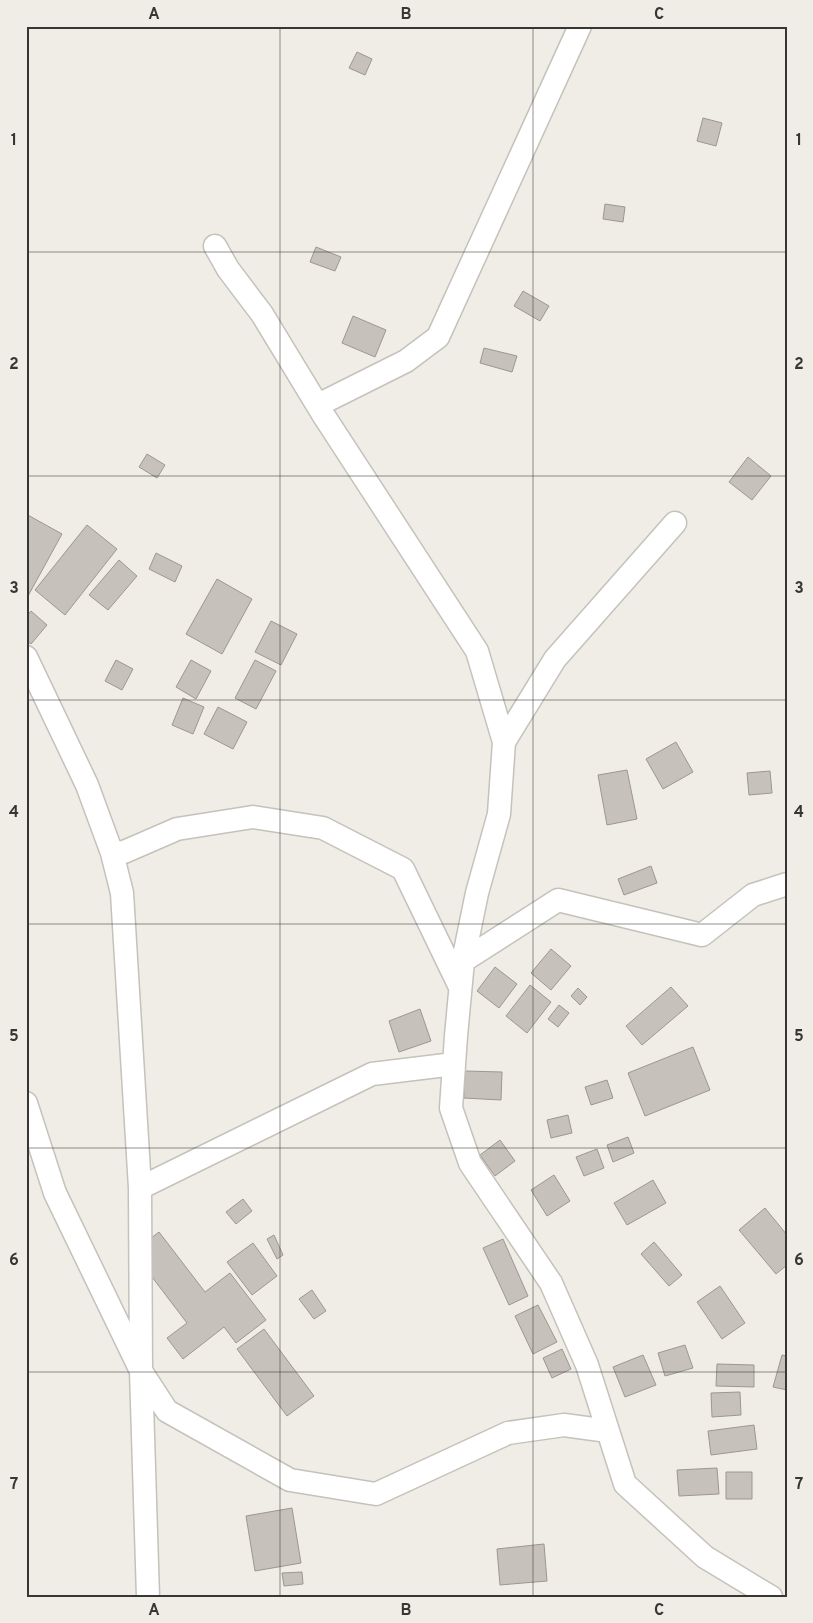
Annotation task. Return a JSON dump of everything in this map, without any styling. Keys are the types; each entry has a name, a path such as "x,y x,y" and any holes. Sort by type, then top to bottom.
{"street":[{"path":"318,405 406,361 438,336 580,26"},
{"path":"215,246 228,269 262,314 318,405 477,651 504,742 499,814 477,893 463,961 454,1064 451,1108 470,1163 551,1283 587,1365 625,1484 705,1557 770,1597"},
{"path":"504,742 555,659 675,523"},
{"path":"26,657 87,785 112,853 122,893 140,1188 141,1371 148,1597"},
{"path":"112,853 124,852 177,830 252,817 323,828 403,869 461,988"},
{"path":"463,961 558,900 702,935 753,895 787,884"},
{"path":"140,1188 372,1074 454,1064"},
{"path":"26,1103 55,1193 141,1371 167,1411 290,1480 376,1494 508,1433 564,1425 608,1431"}],"building":[{"path":"357,52 372,59 365,75 349,68"},
{"path":"703,118 722,123 716,146 697,141"},
{"path":"605,204 625,207 623,222 603,219"},
{"path":"316,247 341,257 335,271 310,262"},
{"path":"523,291 549,306 540,321 514,306"},
{"path":"353,316 386,330 375,357 342,343"},
{"path":"484,348 517,356 512,372 480,363"},
{"path":"147,454 165,465 157,478 139,467"},
{"path":"748,457 771,476 752,500 729,482"},
{"path":"26,514 62,534 28,596 26,595"},
{"path":"87,525 117,549 65,615 35,590"},
{"path":"156,553 182,566 175,582 149,569"},
{"path":"119,560 137,576 108,610 89,595"},
{"path":"217,579 252,599 222,654 186,634"},
{"path":"31,611 47,625 31,644 26,640 26,617"},
{"path":"271,621 297,634 281,665 255,652"},
{"path":"116,660 133,669 122,690 105,681"},
{"path":"191,660 211,671 196,699 176,687"},
{"path":"255,660 276,671 256,709 235,698"},
{"path":"183,698 204,707 193,734 172,725"},
{"path":"218,707 247,722 233,749 204,734"},
{"path":"676,742 693,772 663,789 646,759"},
{"path":"627,770 637,819 607,825 598,775"},
{"path":"770,771 772,793 749,795 747,773"},
{"path":"651,866 657,883 624,895 618,879"},
{"path":"551,949 571,966 551,990 531,973"},
{"path":"495,967 517,984 499,1008 477,991"},
{"path":"530,985 551,1002 527,1033 506,1016"},
{"path":"671,987 688,1006 642,1045 626,1026"},
{"path":"578,988 587,997 580,1005 571,996"},
{"path":"559,1005 569,1013 558,1027 548,1019"},
{"path":"420,1009 431,1041 399,1052 389,1021"},
{"path":"693,1047 710,1090 645,1116 628,1073"},
{"path":"465,1071 502,1072 501,1100 464,1098"},
{"path":"607,1080 613,1098 591,1105 585,1087"},
{"path":"568,1115 572,1133 551,1138 547,1120"},
{"path":"628,1137 634,1153 613,1162 607,1145"},
{"path":"500,1140 515,1161 495,1176 480,1155"},
{"path":"597,1149 604,1168 584,1176 576,1157"},
{"path":"554,1175 570,1201 547,1216 531,1190"},
{"path":"653,1180 666,1203 627,1225 614,1203"},
{"path":"243,1199 252,1211 236,1224 226,1212"},
{"path":"765,1208 787,1235 787,1265 776,1274 739,1230"},
{"path":"159,1232 205,1292 230,1273 266,1320 236,1343 224,1327 183,1359 167,1338 187,1323 133,1252"},
{"path":"274,1235 283,1255 277,1259 267,1239"},
{"path":"503,1239 528,1296 509,1305 483,1248"},
{"path":"654,1242 682,1275 669,1286 641,1254"},
{"path":"253,1243 277,1276 252,1295 227,1262"},
{"path":"720,1286 745,1323 722,1339 697,1302"},
{"path":"312,1290 326,1311 314,1319 299,1299"},
{"path":"538,1305 557,1342 533,1354 515,1316"},
{"path":"264,1329 314,1396 287,1416 237,1349"},
{"path":"685,1345 693,1368 665,1376 658,1353"},
{"path":"562,1349 571,1369 552,1378 543,1358"},
{"path":"643,1355 656,1385 625,1397 613,1367"},
{"path":"782,1355 787,1356 787,1390 773,1387"},
{"path":"717,1364 754,1365 754,1387 716,1386"},
{"path":"740,1392 741,1415 712,1417 711,1393"},
{"path":"754,1425 757,1449 711,1455 708,1431"},
{"path":"717,1468 719,1494 679,1496 677,1470"},
{"path":"726,1472 752,1472 752,1499 726,1499"},
{"path":"292,1508 301,1563 255,1571 246,1516"},
{"path":"544,1544 547,1581 500,1585 497,1549"},
{"path":"302,1572 303,1584 284,1586 282,1573"}]}
